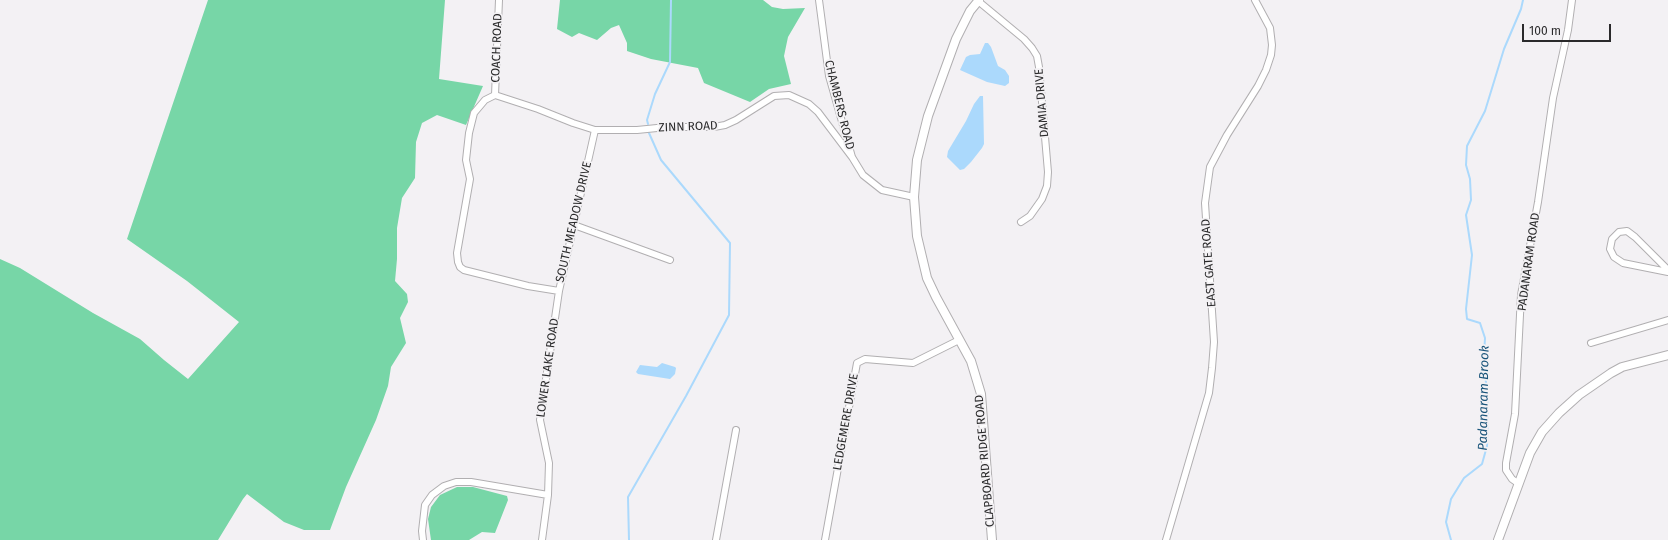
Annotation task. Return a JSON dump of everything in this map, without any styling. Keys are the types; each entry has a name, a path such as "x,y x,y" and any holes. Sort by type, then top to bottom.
{"main road":[{"name":"CLAPBOARD RIDGE ROAD","path":"978,0 970,11 956,39 928,116 917,160 914,197 917,236 927,278 971,362 981,394 992,540"},
{"path":"1498,540 1530,454 1542,432 1559,413 1599,380 1622,368 1668,355"}],"street":[{"name":"COACH ROAD","path":"495,95 499,0"},
{"name":"CHAMBERS ROAD","path":"819,0 829,76 852,156 863,175 882,190 914,197"},
{"name":"DAMIA DRIVE","path":"978,0 1032,48 1037,56 1040,67 1048,172 1047,186 1042,199 1030,216 1021,222"},
{"name":"EAST GATE ROAD","path":"1166,540 1208,393 1212,368 1214,342 1205,203 1210,166 1227,135 1258,86 1271,55 1272,45 1270,28 1255,0"},
{"name":"PADANARAM ROAD","path":"1519,484 1512,479 1506,470 1506,463 1515,414 1522,295 1538,202 1553,98 1568,30 1572,0"},
{"name":"ZINN ROAD","path":"495,95 595,130 637,130 667,127 714,128 726,125 736,120 774,96 789,95 809,104 818,112 852,156"},
{"name":"SOUTH MEADOW DRIVE","path":"495,95 485,100 474,113 469,133 466,160 470,179 457,252 458,262 460,267 464,270 528,286 559,291 595,130"},
{"path":"574,225 670,260"},
{"path":"1627,231 1635,237 1668,271 1623,263 1614,257 1610,249 1612,238 1619,232 1627,231"},
{"name":"LOWER LAKE ROAD","path":"542,540 548,495 549,463 540,420 559,291"},
{"path":"1591,343 1668,320"},
{"name":"LEDGEMERE DRIVE","path":"825,540 857,364 865,359 913,363 959,340"},
{"path":"716,540 736,430"},
{"path":"423,540 422,531 425,505 432,495 444,486 456,482 471,482 548,495"}],"green space":[{"path":"208,0 445,0 439,79 483,86 466,125 437,115 422,123 416,142 415,178 402,198 397,228 395,281 407,294 408,302 400,318 406,343 391,367 388,386 376,420 346,487 330,530 304,530 284,522 247,494 218,540 0,540 0,259 20,268 93,313 140,339 188,379 239,322 187,281 127,239"},
{"path":"560,0 763,0 772,7 783,9 805,8 788,37 784,56 791,84 769,89 750,102 704,83 698,68 651,59 627,51 627,43 619,25 611,28 597,40 579,33 572,37 557,29"},
{"path":"457,487 473,487 507,496 508,500 495,533 482,532 469,540 431,540 428,519 431,507 440,495"}],"water":[{"path":"985,43 988,43 991,47 998,66 1005,70 1009,76 1009,83 1005,86 987,82 960,70 966,57 980,54"},
{"path":"980,96 983,96 984,144 971,162 964,169 960,170 947,157 948,151"},
{"path":"662,363 676,368 675,374 670,379 638,374 636,372 640,365 657,367"}],"waterway":[{"path":"648,124 647,120 655,94 670,62 671,0"},
{"name":"Padanaram Brook","path":"1451,540 1446,522 1451,499 1464,478 1482,464 1487,446 1488,411 1484,356 1485,338 1480,323 1467,319 1466,309 1472,255 1466,215 1471,200 1470,179 1466,165 1467,146 1485,111 1504,49 1521,9 1523,0"},
{"path":"629,540 628,497 686,396 729,315 730,243 661,160 649,133"}]}
